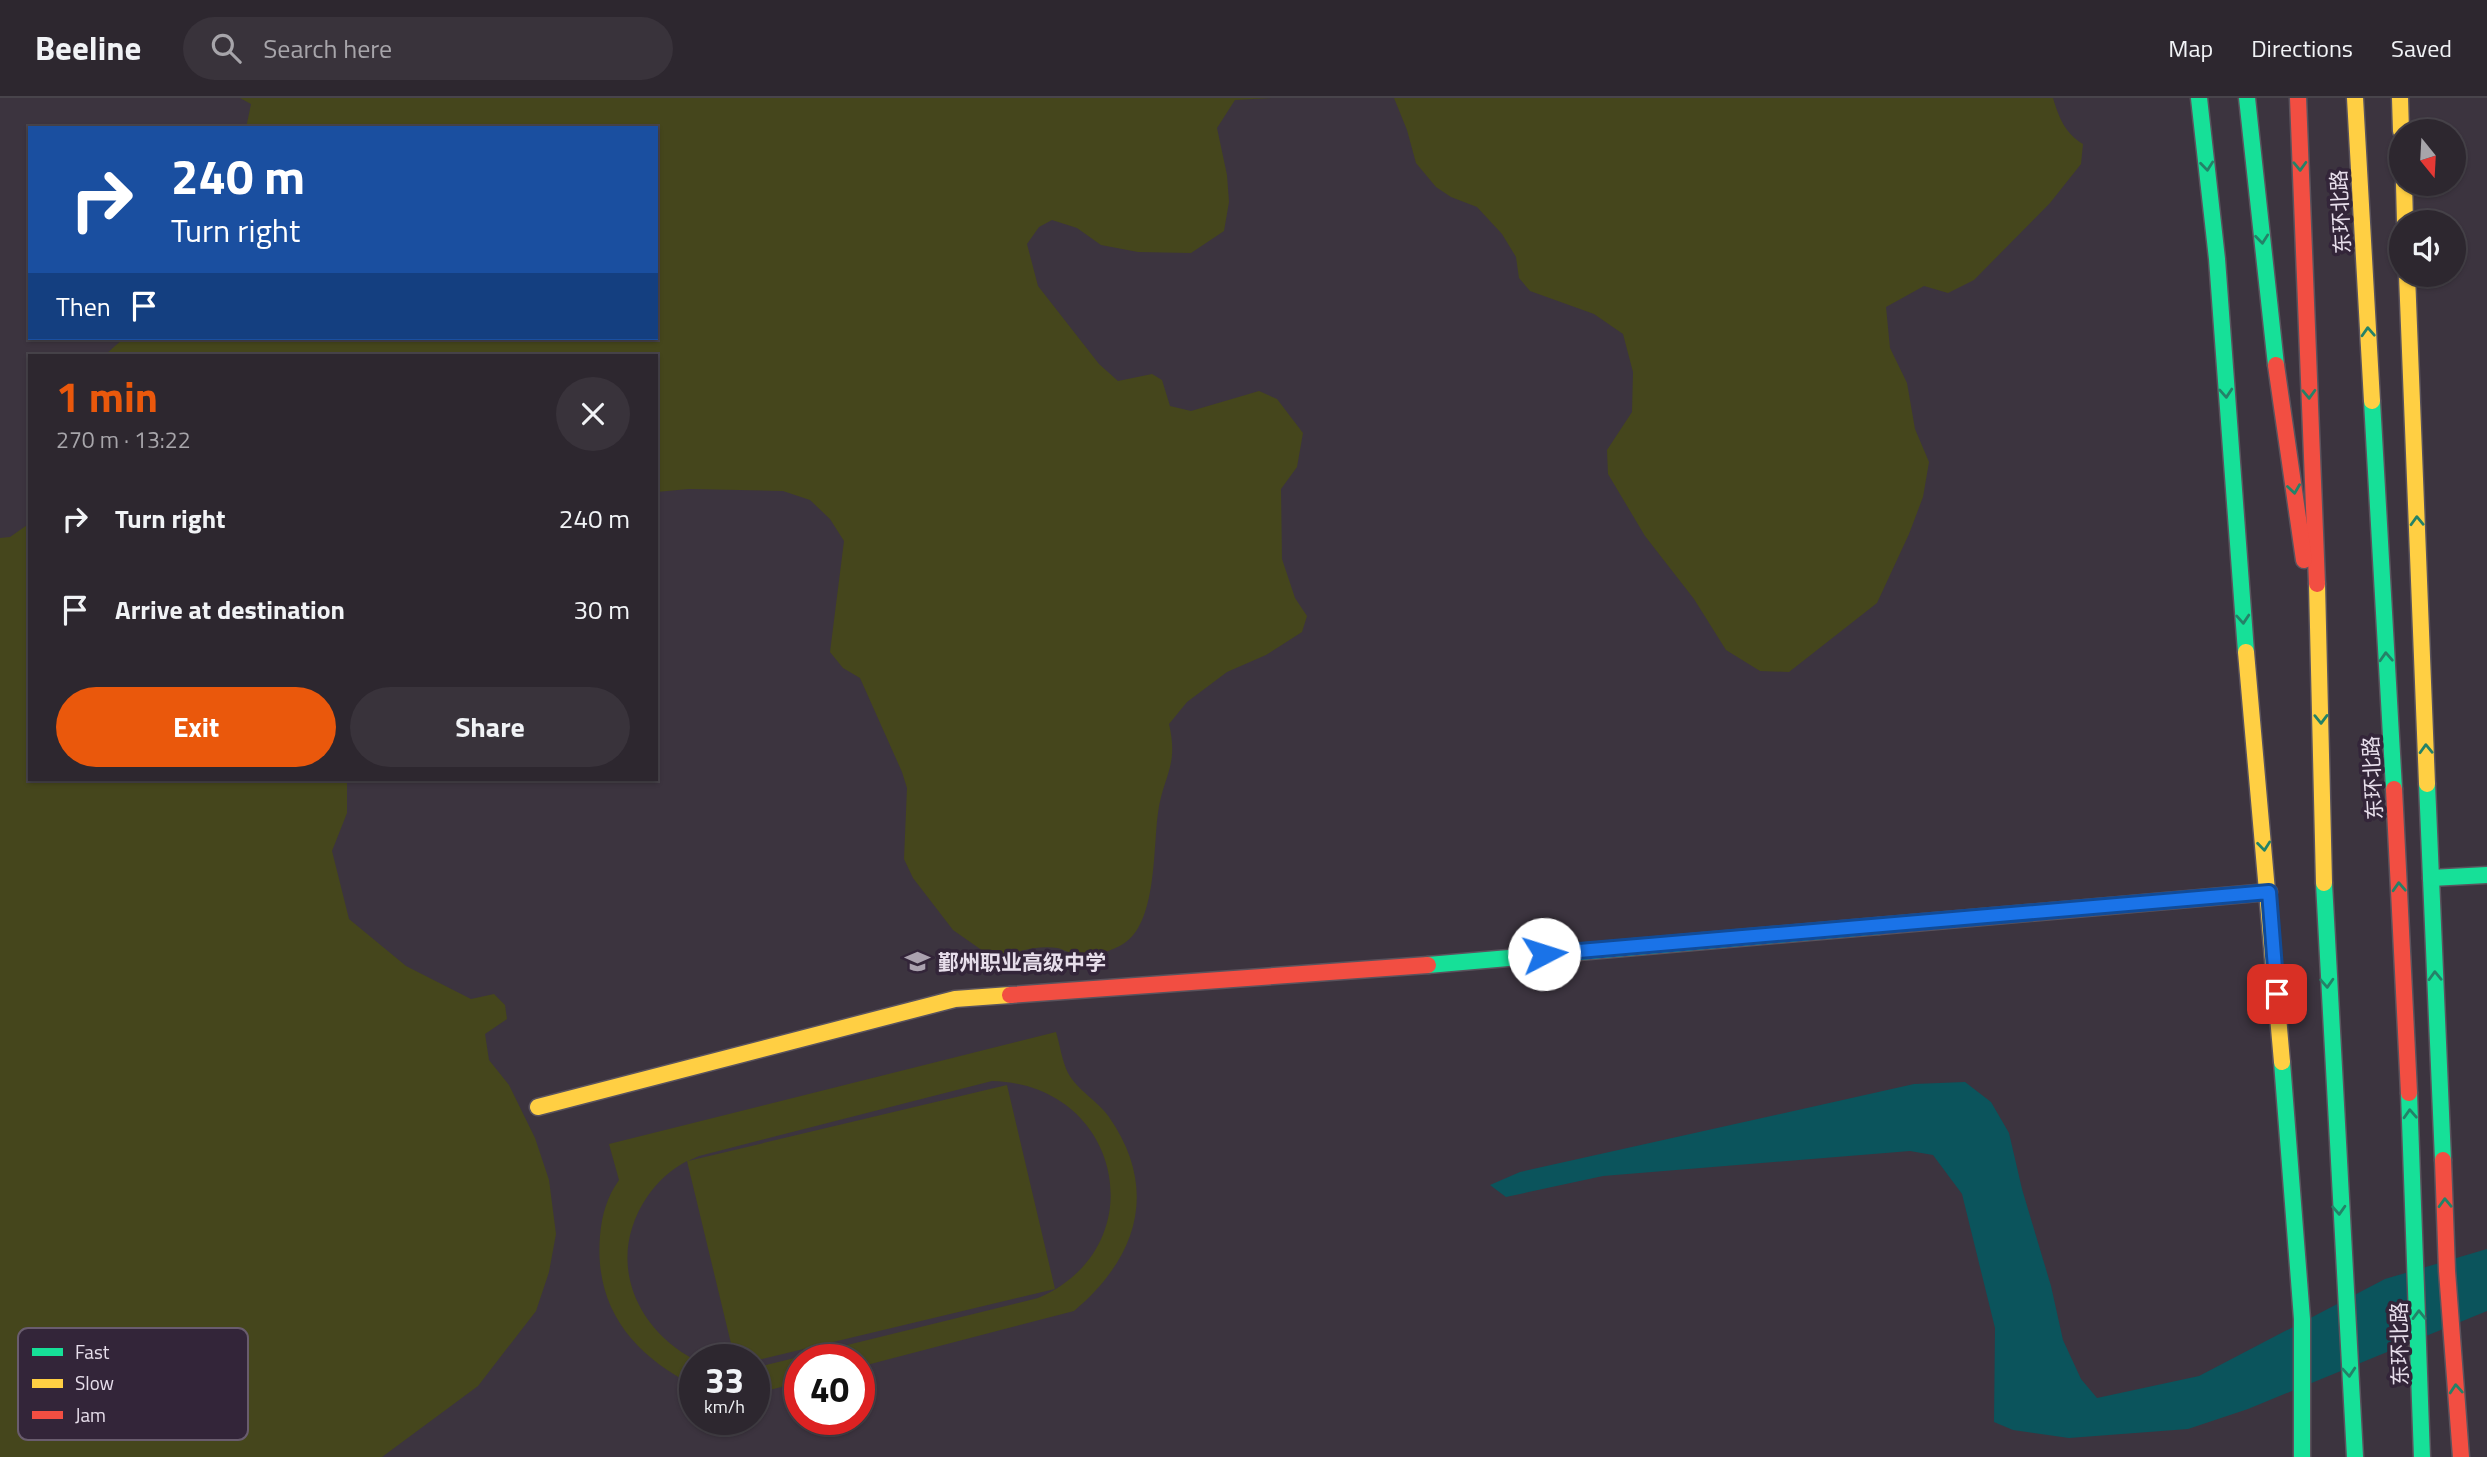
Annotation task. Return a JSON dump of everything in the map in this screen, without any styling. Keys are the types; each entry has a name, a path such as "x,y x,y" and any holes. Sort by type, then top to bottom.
{"main road":[{"path":"2199,98 2217,259 2252,731 2269,892 2302,1320 2302,1457"},
{"path":"2247,98 2276,365 2321,676"},
{"name":"东环北路","path":"2298,98 2321,676 2324,915 2344,1304 2355,1457"},
{"name":"东环北路","path":"2355,98 2398,848 2418,1280 2423,1457"},
{"path":"2400,98 2401,119"},
{"path":"2407,287 2447,1271 2460,1457"},
{"path":"2431,878 2487,875"},
{"path":"538,1107 955,999 1377,969 2269,892"}],"shaded area":[{"path":"240,98 1272,98 1235,100 1217,128 1227,175 1229,202 1224,231 1191,253 1138,252 1101,245 1077,228 1052,220 1039,227 1027,244 1038,286 1099,364 1118,381 1152,374 1162,380 1170,406 1191,411 1259,391 1277,399 1303,433 1297,467 1281,489 1282,559 1295,598 1307,616 1302,632 1266,655 1227,672 1187,702 1169,724 1172,739 1171,761 1160,800 1148,903 1134,934 1118,947 1094,955 1082,956 1057,948 1041,948 993,958 953,930 913,878 904,859 907,788 902,772 860,678 843,668 830,652 844,541 830,519 810,500 783,491 689,489 658,492 658,354 106,354 122,340 658,340 658,126 246,126 251,104"},
{"path":"1394,98 2053,98 2064,124 2083,144 2081,164 2050,203 1974,280 1948,293 1924,286 1886,307 1890,348 1907,383 1915,429 1929,462 1923,497 1877,603 1789,672 1760,671 1726,650 1694,599 1645,536 1608,474 1607,450 1632,412 1633,372 1623,334 1594,314 1530,291 1519,278 1516,257 1502,234 1477,207 1451,197 1436,187 1416,163"},
{"path":"28,524 28,781 347,781 347,813 332,851 349,919 406,966 471,999 494,994 505,1005 507,1019 485,1034 489,1060 509,1085 535,1138 549,1180 556,1234 549,1272 536,1311 478,1386 382,1457 0,1457 0,538 10,537"},
{"path":"1056,1032 1068,1073 1109,1117 1134,1170 1137,1196 1134,1221 1114,1268 1074,1311 875,1363 875,1344 851,1344 1038,1298 1051,1290 825,1344 784,1344 784,1354 770,1357 770,1344 731,1344 687,1161 665,1176 647,1197 635,1220 628,1244 632,1289 642,1310 656,1329 679,1350 679,1377 653,1360 636,1344 611,1307 604,1285 600,1262 600,1236 608,1199 619,1180 609,1144","holes":["992,1081 1036,1089 1071,1109 1095,1138 1108,1172 1110,1208 1099,1243 1075,1274 1055,1287 1007,1085 688,1161"]},
{"path":"784,1361 784,1386 770,1390 770,1364"}],"water":[{"path":"1965,1082 1991,1102 2009,1133 2063,1340 2081,1379 2097,1398 2199,1376 2385,1279 2487,1249 2487,1311 2248,1409 2188,1429 2069,1438 2013,1430 1994,1422 1995,1328 1962,1194 1933,1155 1910,1151 1603,1176 1506,1197 1490,1185 1520,1172 1914,1084"}],"traffic: fast":[{"path":"2199,98 2217,259 2246,652"},
{"path":"2247,98 2276,365"},
{"path":"2372,401 2394,789"},
{"path":"2427,784 2443,1160"},
{"path":"2431,878 2487,875"},
{"path":"2324,883 2355,1457"},
{"path":"1428,965 1879,926"},
{"path":"2282,1062 2302,1319 2302,1457"},
{"path":"2409,1093 2422,1457"}],"traffic: slow":[{"path":"2355,98 2372,401"},
{"path":"2400,98 2401,119"},
{"path":"2404,196 2405,210"},
{"path":"2407,287 2427,784"},
{"path":"2317,584 2324,883"},
{"path":"2246,652 2282,1062"},
{"path":"538,1107 955,999 1010,995"}],"traffic: jam":[{"path":"2298,98 2317,584"},
{"path":"2276,365 2304,560"},
{"path":"2394,789 2409,1093"},
{"path":"1879,926 2269,892"},
{"path":"1010,995 1428,965"},
{"path":"2443,1160 2447,1271 2461,1457"}],"place":[{"name":"鄞州职业高级中学","path":"918,962"}],"route":[{"path":"1544,954 2269,892 2277,994"}]}
